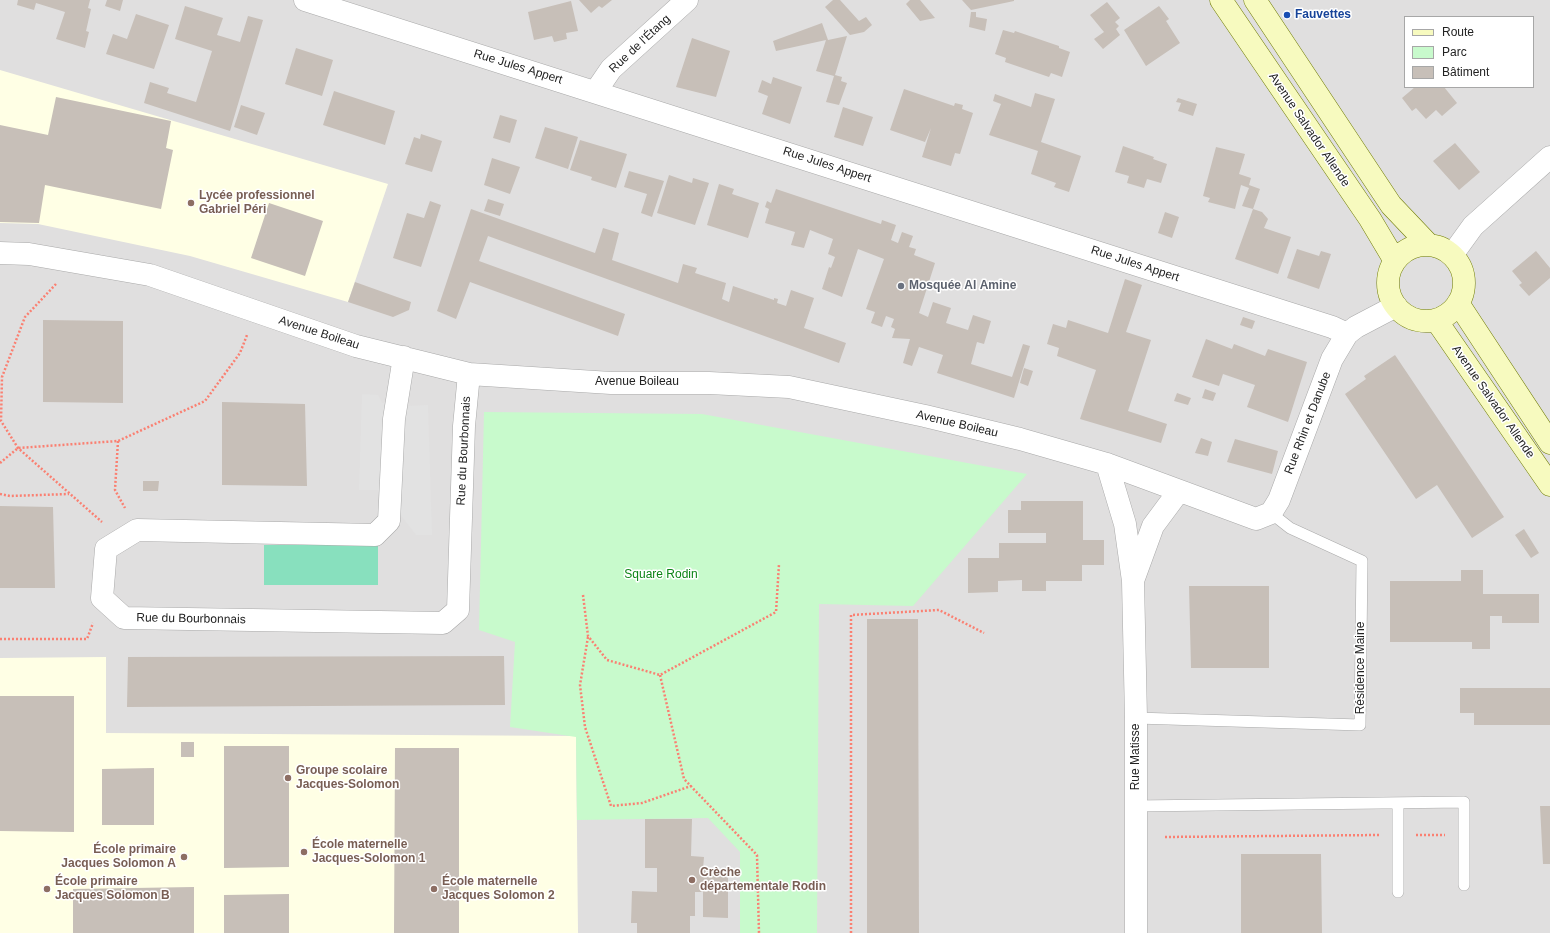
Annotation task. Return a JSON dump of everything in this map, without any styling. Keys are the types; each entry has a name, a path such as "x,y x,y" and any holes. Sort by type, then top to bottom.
{"main road":[{"name":"Avenue Salvador Allende","path":"1221,0 1370,219 1395,261"},
{"path":"1255,0 1391,205 1429,245"},
{"path":"1419,245 1429,245 1442,248 1452,255 1463,273 1464,284 1463,294 1458,303 1448,313 1436,320 1425,321 1414,319 1404,314 1396,306 1390,296 1388,284 1390,272 1395,261 1409,248 1419,245"},
{"name":"Avenue Salvador Allende","path":"1458,303 1550,443"},
{"name":"Avenue Salvador Allende","path":"1436,320 1550,485"}],"street":[{"name":"Rue Jules Appert","path":"306,0 596,91 1332,327 1347,334"},
{"name":"Rue de l'Étang","path":"596,91 611,69 687,0"},
{"path":"1452,255 1473,226 1550,157"},
{"name":"Avenue Boileau","path":"0,253 29,254 150,275 356,346 469,374 611,383 709,383 789,387 945,420 1107,464 1256,519 1271,513"},
{"path":"1347,334 1360,324 1396,306"},
{"name":"Rue Rhin et Danube","path":"1271,513 1279,500 1332,359 1347,334"},
{"path":"102,598 106,549 129,535 375,535 388,521 394,419 404,357"},
{"name":"Rue du Bourbonnais","path":"102,598 124,618 443,623 458,610 464,426 469,374"},
{"name":"Rue Matisse","path":"1107,464 1126,524 1133,582 1136,718 1136,933"},
{"path":"1133,582 1153,526 1179,491"}],"lane":[{"name":"Résidence Maine","path":"1136,718 1360,725 1362,561 1290,528 1271,513"},
{"path":"1135,806 1464,802 1464,885"},
{"path":"1398,803 1398,892"}],"path":[{"path":"77,262 25,317 2,377 1,421 18,448 70,494 129,535"},
{"path":"0,463 18,448 118,441 205,401 240,353 247,335"},
{"path":"118,441 115,490 129,535"},
{"path":"0,494 10,496 70,494"},
{"path":"588,636 607,660 660,675 776,612 779,564"},
{"path":"583,595 588,636 580,685 584,727 611,806 642,803 691,786"},
{"path":"0,639 87,639 102,598"},
{"path":"851,933 851,615 939,610 984,633"},
{"path":"660,675 684,779 757,855 759,933"},
{"path":"1165,837 1464,835"}],"shaded area":[{"path":"0,0 1550,0 1550,933 0,933"},
{"name":"Lycée professionnel Gabriel Péri","path":"0,70 388,184 348,302 190,256 38,224 0,223"},
{"path":"362,394 378,395 382,403 408,406 428,405 432,535 416,535 381,490 359,490"},
{"name":"Groupe scolaire Jacques-Solomon","path":"106,657 106,733 576,736 578,933 0,933 0,658"}],"green space":[{"name":"Square Rodin","path":"484,412 702,414 1027,474 913,606 819,604 817,933 740,933 740,852 708,818 577,820 576,737 510,727 515,642 479,630"},
{"path":"264,545 378,545 378,585 264,585"}],"building":[{"path":"18,0 90,0 88,8 91,9 86,31 89,32 85,48 56,39 65,12 36,3 34,10 17,5"},
{"path":"107,0 123,0 120,11 105,6"},
{"path":"579,0 612,0 602,8 599,6 591,13"},
{"path":"833,0 840,0 859,21 866,17 872,25 864,32 850,35 825,7"},
{"path":"910,0 920,0 935,18 920,21 906,4"},
{"path":"962,0 1014,0 1014,1 971,10"},
{"path":"571,1 578,31 566,33 567,39 554,42 552,36 534,40 528,12"},
{"path":"1107,2 1120,18 1115,22 1119,26 1116,29 1120,35 1103,49 1094,39 1104,32 1090,15"},
{"path":"185,6 223,18 217,35 240,42 248,16 263,20 230,131 144,103 150,82 169,88 167,93 196,102 212,51 175,39"},
{"path":"1159,6 1169,19 1166,21 1180,43 1146,66 1124,30"},
{"path":"971,12 976,12 976,17 987,19 985,31 969,27"},
{"path":"136,14 169,25 154,69 106,54 113,34 127,39"},
{"path":"822,23 828,40 847,36 835,75 842,77 841,81 847,83 839,105 826,102 834,76 816,71 826,40 776,51 773,41"},
{"path":"1003,30 1014,33 1015,31 1059,46 1059,48 1070,52 1062,77 1051,73 1049,77 1005,62 1006,58 995,54"},
{"path":"692,38 730,51 716,97 676,87"},
{"path":"296,48 333,60 322,96 285,84"},
{"path":"773,77 802,87 790,124 762,114 768,96 758,92 762,80 771,84"},
{"path":"1414,88 1445,88 1457,103 1442,116 1436,110 1426,119 1416,108 1412,111 1402,98"},
{"path":"904,89 954,106 955,103 963,105 962,109 973,113 960,154 955,153 951,166 922,157 931,128 925,142 890,130"},
{"path":"334,91 395,111 385,145 323,125"},
{"path":"1035,93 1055,99 1041,142 1081,156 1069,192 1054,187 1056,183 1031,174 1038,151 989,135 1001,104 993,101 995,94 1031,107"},
{"path":"56,97 171,121 166,148 173,150 161,209 45,185 39,223 0,222 0,125 48,135"},
{"path":"1178,98 1197,104 1193,116 1178,111 1181,103 1176,102"},
{"path":"241,105 265,113 257,135 234,127"},
{"path":"843,107 873,117 863,146 834,137"},
{"path":"500,115 517,120 510,143 493,138"},
{"path":"545,127 578,137 568,169 535,158"},
{"path":"421,134 442,141 432,172 405,164 414,137 420,139"},
{"path":"580,140 627,154 616,188 591,180 592,177 570,170"},
{"path":"1455,143 1480,172 1459,190 1433,161"},
{"path":"1123,146 1154,157 1153,159 1167,164 1161,183 1147,179 1144,188 1127,183 1129,176 1115,172"},
{"path":"1216,147 1245,154 1239,174 1251,178 1249,185 1260,189 1253,209 1242,206 1249,188 1241,185 1235,209 1208,202 1210,198 1203,196"},
{"path":"492,158 520,167 510,194 484,185"},
{"path":"629,171 664,181 652,217 641,213 647,194 624,187"},
{"path":"669,175 692,183 693,178 709,183 695,225 657,213"},
{"path":"719,184 734,189 732,194 759,203 748,238 707,225"},
{"path":"776,189 881,224 882,220 896,225 891,240 898,243 902,232 913,236 909,247 916,249 914,255 935,263 919,313 928,317 933,302 951,308 946,323 968,330 973,315 991,321 984,344 977,342 971,364 1012,377 1023,344 1030,346 1014,398 937,373 943,355 919,347 912,366 903,363 910,339 892,338 895,329 891,327 894,319 886,316 882,327 871,323 875,312 866,309 884,259 858,249 842,297 822,289 829,267 831,268 835,257 828,254 833,239 810,230 804,248 791,245 795,232 765,223 769,209 765,207 767,201 771,203"},
{"path":"488,199 504,204 500,216 484,211"},
{"path":"430,201 441,205 421,267 393,258 407,213 424,218"},
{"path":"269,203 323,221 305,276 251,258"},
{"path":"471,209 595,253 603,228 619,233 612,260 678,283 683,264 697,268 695,273 726,283 722,299 729,302 733,286 774,300 774,298 778,299 777,303 786,306 791,290 814,298 804,328 846,343 839,363 488,236 479,261 625,314 618,336 470,282 456,319 437,311"},
{"path":"1253,209 1262,212 1268,219 1264,228 1291,237 1278,274 1235,259"},
{"path":"1165,212 1179,217 1172,238 1158,233"},
{"path":"1297,249 1319,256 1321,251 1331,254 1319,289 1287,278"},
{"path":"1536,251 1550,268 1550,278 1529,296 1519,285 1522,283 1512,271"},
{"path":"1125,279 1142,285 1126,332 1151,340 1128,411 1167,424 1161,443 1080,419 1096,370 1057,356 1059,348 1047,344 1053,324 1066,328 1068,320 1108,333"},
{"path":"355,282 411,302 409,310 393,317 348,302"},
{"path":"1243,317 1255,321 1252,329 1240,325"},
{"path":"43,320 123,321 123,403 43,402"},
{"path":"1206,339 1232,349 1234,344 1265,356 1268,349 1307,362 1288,422 1247,407 1255,385 1223,374 1219,386 1192,377"},
{"path":"1395,355 1504,517 1472,538 1437,485 1416,499 1345,394 1366,379 1364,376"},
{"path":"1024,368 1033,371 1028,386 1020,383"},
{"path":"1205,389 1216,393 1213,401 1202,398"},
{"path":"1177,393 1191,398 1188,405 1174,401"},
{"path":"222,402 305,404 307,486 222,485"},
{"path":"1201,438 1212,442 1208,456 1195,453"},
{"path":"1235,439 1278,451 1272,474 1227,462"},
{"path":"143,481 159,481 158,491 143,491"},
{"path":"1021,501 1083,501 1083,540 1104,540 1104,565 1082,565 1082,581 1046,581 1046,591 1022,591 1022,580 998,581 998,592 968,593 968,558 999,558 999,543 1046,543 1046,533 1008,533 1008,510 1021,510"},
{"path":"0,506 53,507 55,588 0,588"},
{"path":"1524,529 1539,553 1531,558 1515,535"},
{"path":"1461,570 1483,570 1483,594 1539,594 1539,623 1502,623 1502,616 1490,616 1490,649 1472,649 1472,642 1390,642 1390,581 1461,581"},
{"path":"1189,586 1269,586 1269,668 1191,668"},
{"path":"867,619 918,619 919,933 867,933"},
{"path":"504,656 505,705 127,707 128,657"},
{"path":"1460,688 1550,688 1550,725 1474,725 1474,713 1460,713"},
{"path":"0,696 74,696 74,832 0,831"},
{"path":"181,742 194,742 194,757 181,757"},
{"path":"224,746 289,746 289,867 224,868"},
{"path":"395,748 459,748 459,933 394,933"},
{"path":"154,768 154,825 102,825 102,769"},
{"path":"1540,806 1550,806 1550,864 1543,864"},
{"name":"Crèche départementale Rodin","path":"645,819 692,819 691,856 704,857 703,869 728,869 728,918 703,917 703,892 695,892 695,916 690,916 690,933 637,933 637,923 631,923 632,891 657,892 657,868 645,868"},
{"path":"1241,854 1321,854 1322,933 1241,933"},
{"path":"194,887 194,933 73,933 73,889"},
{"path":"289,894 289,933 224,933 224,895"}],"place":[{"name":"Fauvettes","path":"1287,15"},
{"name":"Lycée professionnel Gabriel Péri","path":"191,203"},
{"name":"Mosquée Al Amine","path":"901,286"},
{"name":"Groupe scolaire Jacques-Solomon","path":"288,778"},
{"name":"École maternelle Jacques-Solomon 1","path":"304,852"},
{"name":"École primaire Jacques Solomon A","path":"184,857"},
{"name":"Crèche départementale Rodin","path":"692,880"},
{"name":"École primaire Jacques Solomon B","path":"47,889"},
{"name":"École maternelle Jacques Solomon 2","path":"434,889"}]}
